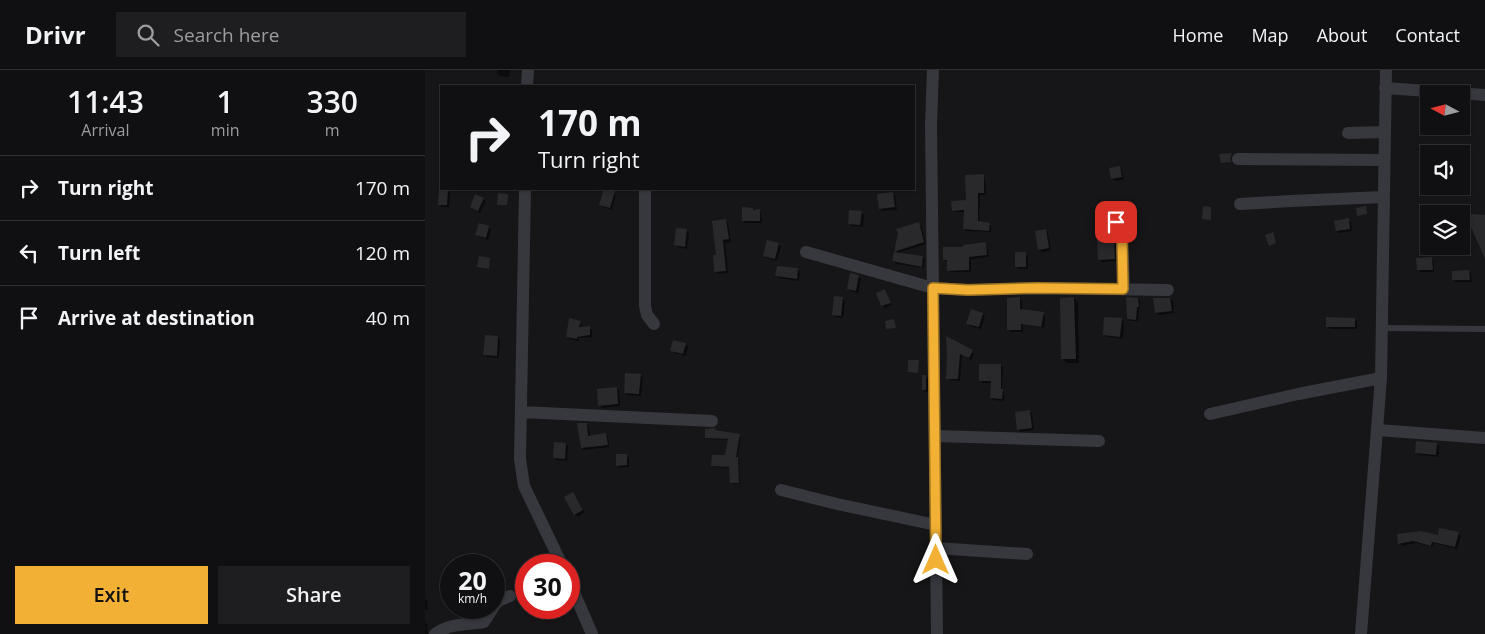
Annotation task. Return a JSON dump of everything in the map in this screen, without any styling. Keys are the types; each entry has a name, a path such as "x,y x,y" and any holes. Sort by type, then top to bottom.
{"street":[{"path":"527,85 528,70"},
{"path":"933,70 931,125 937,634"},
{"path":"1361,634 1381,378 1386,70"},
{"path":"1385,88 1485,95"},
{"path":"1348,133 1384,132"},
{"path":"1238,159 1384,160"},
{"path":"525,190 520,459 524,486 557,554"},
{"path":"645,190 645,306 647,315 654,324"},
{"path":"1240,204 1383,196"},
{"path":"1109,217 1116,222 1122,237 1123,289"},
{"path":"807,252 933,288 968,290 1037,288 1168,290"},
{"path":"1210,414 1381,378"},
{"path":"521,412 712,421"},
{"path":"1378,430 1485,438"},
{"path":"936,436 1099,441"},
{"path":"781,490 936,525"},
{"path":"936,548 1027,554"},
{"path":"505,598 510,596"},
{"path":"580,606 592,634"},
{"path":"435,634 443,628 484,622 486,619"}],"lane":[{"path":"1382,328 1485,329"}],"building":[{"path":"1232,153 1231,162 1221,163 1219,154"},
{"path":"1120,166 1122,177 1111,179 1109,168"},
{"path":"984,174 984,193 978,193 978,221 990,223 989,231 963,229 964,210 952,211 951,201 966,200 965,175"},
{"path":"439,189 448,190 447,205 438,205"},
{"path":"604,190 615,191 610,208 599,205"},
{"path":"893,192 895,207 879,209 877,194"},
{"path":"498,193 508,194 507,205 497,205"},
{"path":"475,194 484,198 478,211 470,207"},
{"path":"1203,206 1211,207 1211,220 1202,219"},
{"path":"1366,206 1367,214 1357,216 1356,208"},
{"path":"742,207 753,208 753,210 760,209 760,221 742,221"},
{"path":"849,210 862,211 860,225 848,224"},
{"path":"1470,215 1485,215 1485,259 1470,227"},
{"path":"1349,218 1350,229 1336,231 1334,221"},
{"path":"726,219 729,239 723,240 726,271 714,272 713,255 716,255 712,221"},
{"path":"919,222 924,242 894,252 898,233 896,229"},
{"path":"479,223 489,226 486,238 475,235"},
{"path":"676,228 687,229 685,247 674,245"},
{"path":"1046,229 1049,248 1038,250 1035,231"},
{"path":"1273,232 1276,243 1269,246 1265,235"},
{"path":"1114,238 1115,259 1098,260 1097,239"},
{"path":"767,240 779,243 775,259 763,256"},
{"path":"986,242 987,255 969,257 969,270 947,271 947,260 943,260 943,247 963,247 963,245"},
{"path":"894,252 923,256 922,267 892,261"},
{"path":"1015,252 1026,252 1026,267 1015,267"},
{"path":"479,256 490,258 489,269 477,267"},
{"path":"1432,257 1433,270 1417,270 1416,258"},
{"path":"777,266 798,268 797,279 775,276"},
{"path":"1469,270 1470,280 1452,280 1452,271"},
{"path":"850,273 859,275 856,291 847,289"},
{"path":"885,289 891,303 881,306 876,293"},
{"path":"834,296 843,297 841,316 832,315"},
{"path":"1020,297 1020,309 1044,312 1041,327 1021,324 1021,330 1007,330 1007,298"},
{"path":"1074,297 1076,359 1061,359 1060,298"},
{"path":"1126,297 1138,298 1139,307 1137,307 1136,320 1127,319"},
{"path":"1153,298 1170,298 1172,311 1155,313"},
{"path":"971,309 983,313 979,327 966,324"},
{"path":"1104,317 1122,318 1120,337 1103,335"},
{"path":"1326,317 1355,318 1355,327 1326,327"},
{"path":"569,318 581,321 579,327 590,326 590,335 577,337 577,339 566,337"},
{"path":"894,319 896,328 886,329 885,321"},
{"path":"485,335 498,336 497,356 483,355"},
{"path":"946,336 973,350 969,358 960,354 958,379 946,379"},
{"path":"673,340 686,343 683,354 670,351"},
{"path":"908,360 919,360 918,373 908,372"},
{"path":"979,364 1001,364 1002,399 990,398 991,381 979,381"},
{"path":"625,373 641,374 639,394 624,393"},
{"path":"922,375 926,375 926,390 922,390"},
{"path":"617,387 618,404 598,406 597,389"},
{"path":"1030,410 1032,428 1017,430 1015,412"},
{"path":"577,423 587,423 588,436 606,433 608,445 581,448"},
{"path":"715,428 715,430 740,434 736,457 738,457 739,483 730,483 729,467 711,466 712,455 725,455 728,439 705,438 705,429"},
{"path":"1416,441 1437,443 1436,455 1415,453"},
{"path":"554,442 566,443 565,459 553,458"},
{"path":"616,454 627,454 627,465 616,466"},
{"path":"573,492 583,510 574,515 564,497"},
{"path":"1439,528 1459,532 1455,547 1432,542 1431,546 1413,541 1398,544 1397,534 1421,531 1438,535"}],"route":[{"path":"936,560 933,288 968,290 1037,288 1123,289 1122,237 1116,222"}]}
